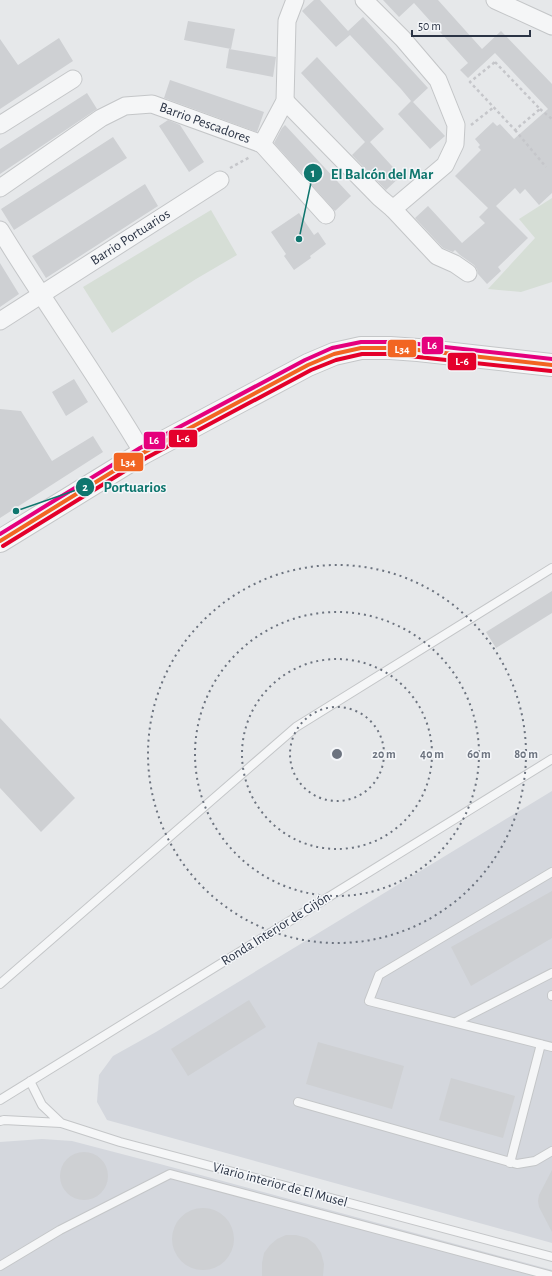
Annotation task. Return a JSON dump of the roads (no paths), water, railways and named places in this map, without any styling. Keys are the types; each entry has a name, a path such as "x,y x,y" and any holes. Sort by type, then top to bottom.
{"street":[{"name":"Barrio Pescadores","path":"262,144 285,101 287,21 295,0"},
{"path":"364,0 403,39 438,80 456,125 455,144 445,165 393,209"},
{"path":"495,0 550,28"},
{"path":"0,125 73,78"},
{"path":"285,101 380,198 393,209 437,256 456,264 468,273"},
{"name":"Barrio Pescadores","path":"0,188 101,118 125,106 152,104 262,144 326,215"},
{"name":"Barrio Portuarios","path":"0,321 220,180"},
{"path":"0,230 40,294 108,395 143,453"},
{"path":"0,541 77,492 143,453 308,365 334,354 362,348 390,348 552,365"}],"lane":[{"path":"0,984 296,727 552,568"},
{"name":"Ronda Interior de Gijón","path":"0,1100 552,759"},
{"path":"552,872 379,975 369,1001 552,1047"},
{"path":"456,1022 552,973"},
{"path":"510,1163 540,1044"},
{"name":"Viario interior de El Musel","path":"30,1081 42,1105 61,1123 120,1142 552,1257"},
{"path":"298,1102 510,1163 517,1164 535,1161 552,1151"},
{"path":"0,1121 61,1123"},
{"path":"0,1266 60,1230 170,1174 552,1276"}],"place":[{"name":"El Balcón del Mar","path":"299,239"},
{"name":"Portuarios","path":"16,511"}]}
